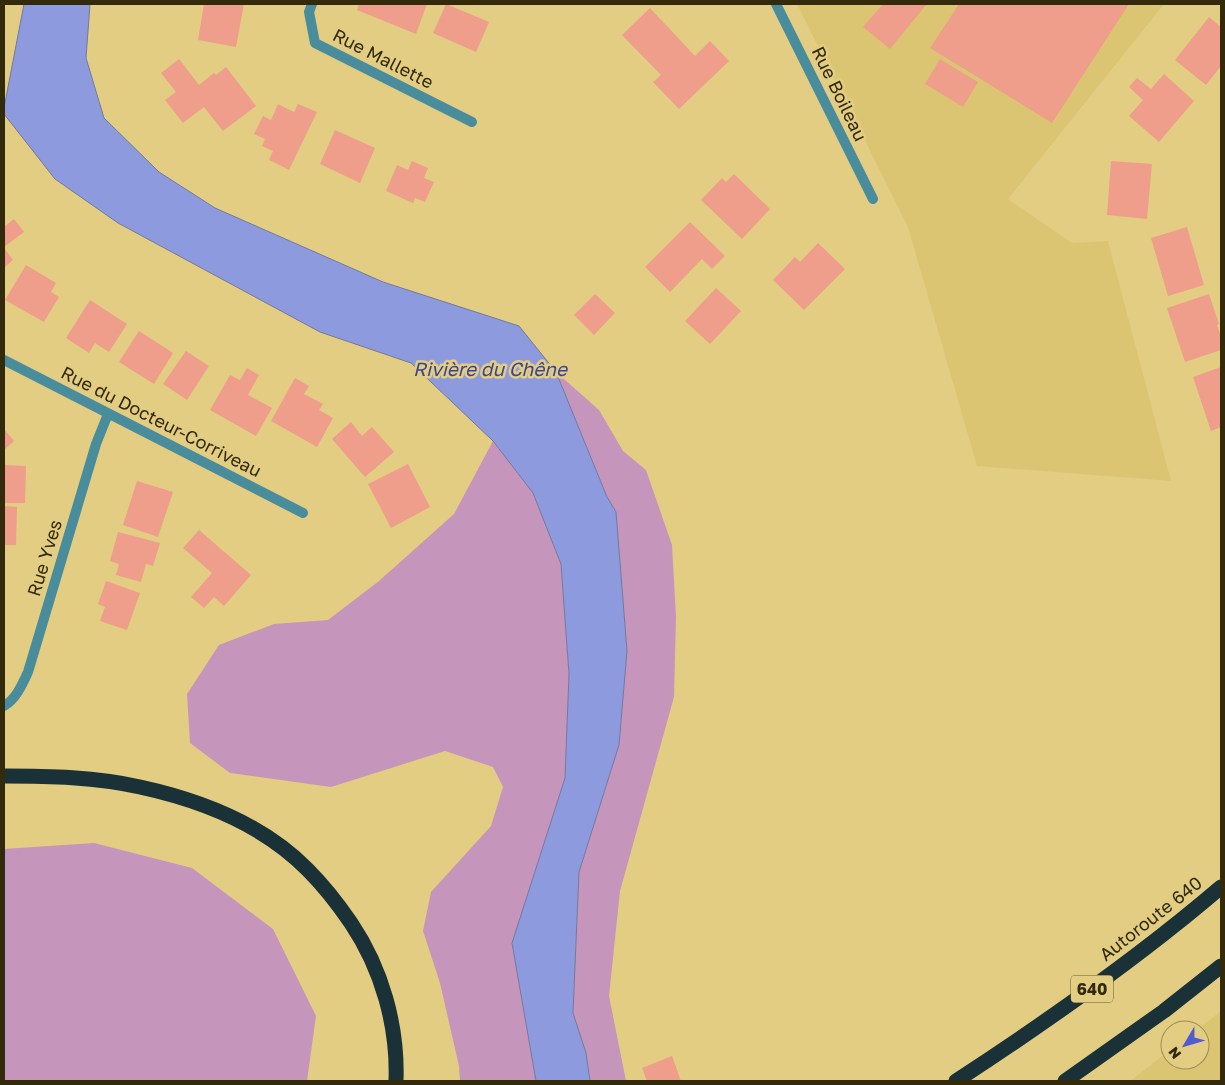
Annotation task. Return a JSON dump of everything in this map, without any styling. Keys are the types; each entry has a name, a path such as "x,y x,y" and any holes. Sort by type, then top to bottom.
{"highway":[{"path":"4,776 44,776 139,786 180,798 222,814 250,827 284,849 308,870 336,901 369,955 379,978 392,1028 396,1055 396,1081"},
{"name":"Autoroute 640","path":"956,1081 1057,1014 1111,975 1221,887"},
{"path":"1065,1081 1132,1034 1221,966"}],"street":[{"name":"Rue Mallette","path":"312,4 309,12 316,43 472,122"},
{"name":"Rue Boileau","path":"776,4 873,199"},
{"name":"Rue du Docteur-Corriveau","path":"4,360 303,513"},
{"name":"Rue Yves","path":"4,706 15,696 28,672 96,444 108,414"}],"shaded area":[{"path":"797,4 1164,4 1008,199 1072,243 1108,241 1171,481 977,466 908,227"},
{"path":"556,372 599,410 623,451 646,470 672,545 676,617 674,697 620,891 609,996 626,1081 590,1081 586,1053 573,1013 579,872 619,745 616,512 607,497"},
{"path":"493,441 533,493 561,564 569,674 565,778 512,943 536,1081 460,1081 459,1066 440,983 423,931 431,892 491,826 503,787 493,767 445,751 331,787 230,773 190,743 187,694 219,645 274,624 328,620 379,581 454,514"},
{"path":"94,843 192,868 273,929 316,1016 307,1081 4,1081 4,849"},
{"path":"1221,1011 1221,1081 1130,1081 1160,1058 1160,1070 1210,1070 1210,1020"}],"water":[{"name":"Rivière du Chêne","path":"24,4 90,4 86,58 104,118 159,172 215,208 383,282 519,326 556,372 607,497 616,512 627,651 619,745 579,872 573,1013 586,1053 590,1081 536,1081 512,943 565,778 569,674 561,564 533,493 493,441 411,363 320,332 118,223 55,179 4,114"}],"building":[{"path":"204,4 244,4 236,47 198,40"},
{"path":"359,4 427,4 416,34 357,10"},
{"path":"446,4 489,22 476,52 433,33"},
{"path":"883,4 926,5 890,49 863,27"},
{"path":"959,4 1129,4 1052,123 930,48"},
{"path":"650,8 695,56 710,41 729,61 679,109 653,82 661,75 622,35"},
{"path":"1209,17 1221,27 1221,66 1206,85 1175,60"},
{"path":"179,59 199,85 214,73 216,75 226,67 256,106 223,131 204,107 183,123 165,100 176,92 161,73"},
{"path":"940,59 978,82 963,107 925,84"},
{"path":"1164,74 1194,101 1159,142 1129,116 1143,100 1129,87 1137,78 1151,89"},
{"path":"278,104 294,112 298,104 317,112 289,170 269,160 273,151 262,146 265,139 254,134 263,116 271,120"},
{"path":"335,130 375,148 360,183 320,164"},
{"path":"412,161 428,168 424,178 434,182 425,202 415,198 413,203 386,191 397,165 408,170"},
{"path":"1111,161 1152,164 1147,219 1107,215"},
{"path":"734,174 770,209 742,239 701,200 722,178 726,182"},
{"path":"14,219 24,232 4,247 4,227"},
{"path":"690,222 725,256 712,269 702,259 670,292 645,267"},
{"path":"1187,227 1204,285 1168,296 1151,238"},
{"path":"818,243 845,269 804,310 773,280 795,257 800,262"},
{"path":"4,248 13,260 4,268"},
{"path":"26,265 56,283 51,292 59,297 44,322 5,300"},
{"path":"716,288 741,311 710,344 685,321"},
{"path":"595,294 615,313 594,335 574,315"},
{"path":"1209,294 1219,324 1217,325 1221,337 1221,350 1185,362 1167,308"},
{"path":"90,300 127,324 109,352 95,343 89,353 66,338"},
{"path":"139,331 173,353 154,384 119,362"},
{"path":"186,351 209,366 187,400 163,384"},
{"path":"1221,367 1221,427 1211,431 1193,377"},
{"path":"247,368 259,375 248,395 272,408 256,436 210,410 230,375 240,380"},
{"path":"295,378 309,386 304,394 323,404 319,410 333,418 317,447 271,421"},
{"path":"351,422 362,436 372,427 394,452 365,477 332,439"},
{"path":"4,429 14,441 4,450"},
{"path":"408,464 430,507 391,528 368,484"},
{"path":"4,465 26,466 25,503 4,503"},
{"path":"137,481 173,492 158,537 123,525"},
{"path":"4,506 17,507 16,545 4,545"},
{"path":"199,530 251,575 224,606 214,597 204,608 191,597 212,573 183,548"},
{"path":"118,532 160,543 153,566 146,564 141,582 116,575 119,564 110,561"},
{"path":"106,581 140,593 127,630 100,621 105,607 98,604"},
{"path":"672,1056 681,1081 647,1081 642,1068"}]}
